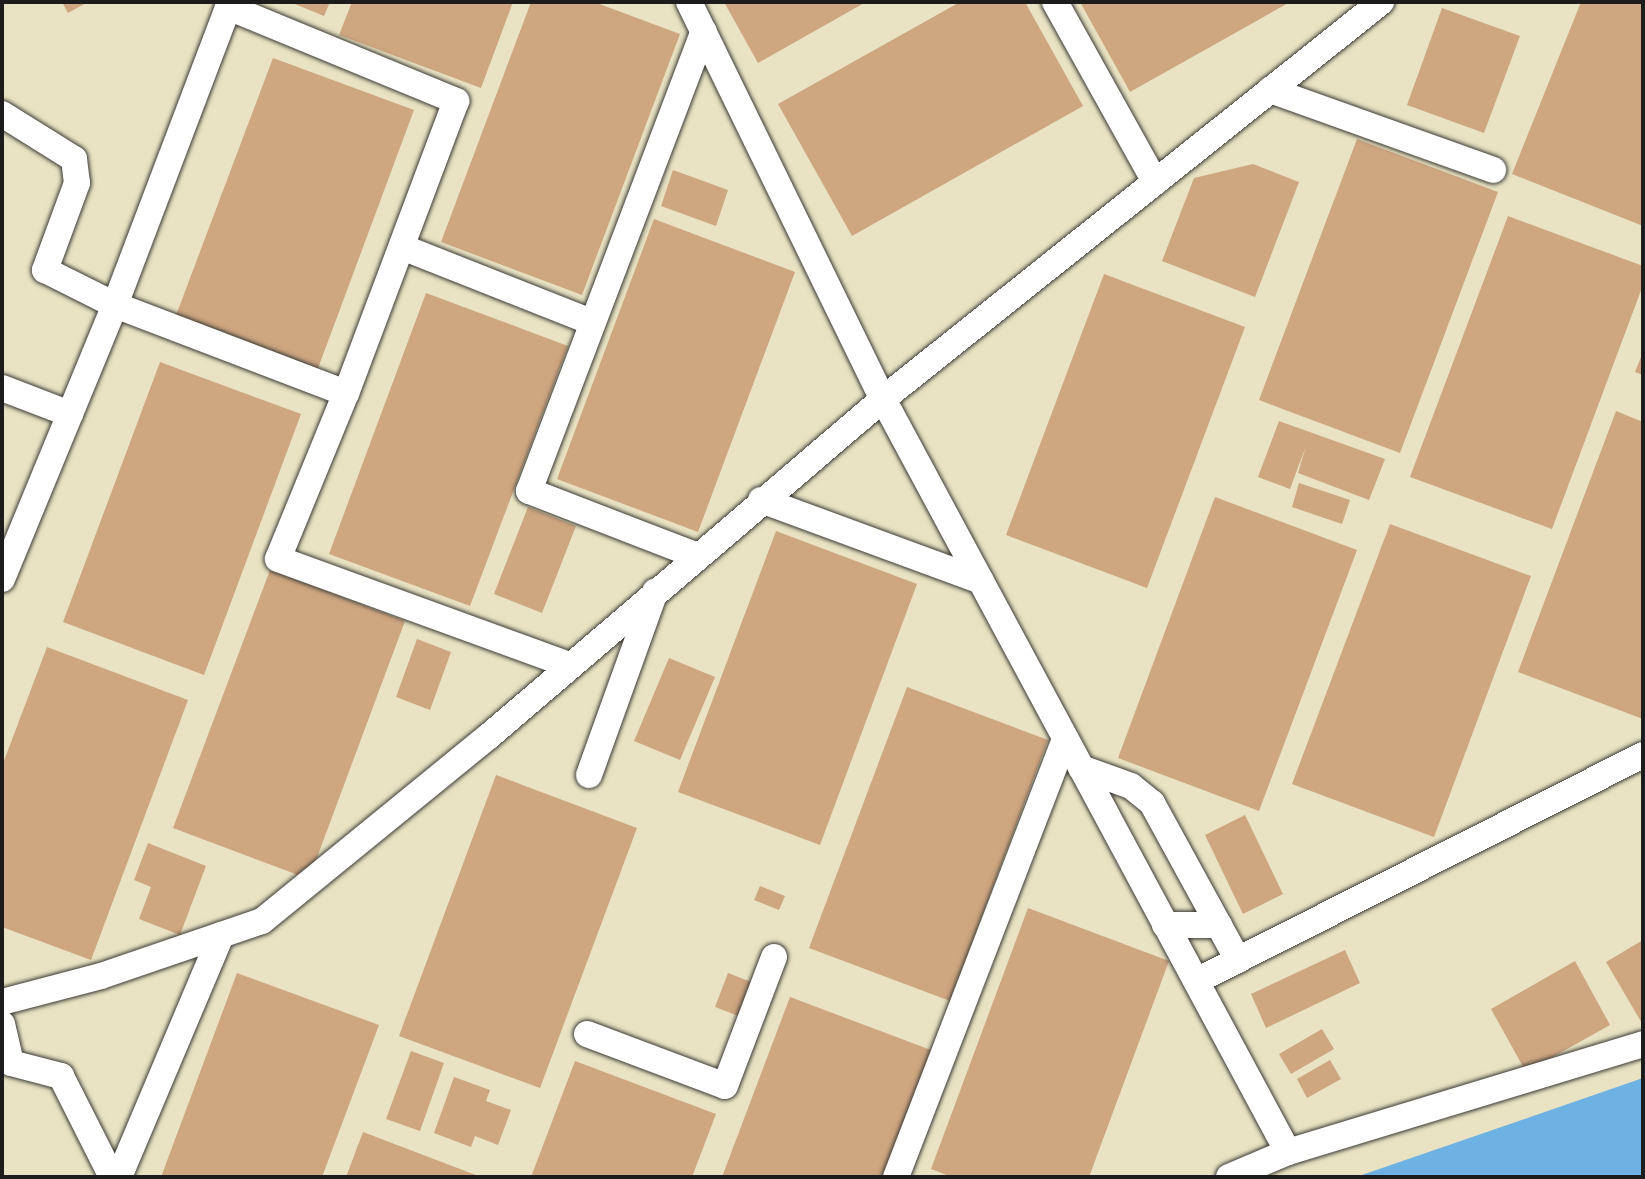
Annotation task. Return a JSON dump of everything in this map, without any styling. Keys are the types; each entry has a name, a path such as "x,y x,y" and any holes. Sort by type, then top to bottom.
{"lane":[{"path":"689,2 883,399 1288,1152"},
{"path":"1055,2 1155,182"},
{"path":"2,1002 101,976 262,921 883,399 1381,2"},
{"path":"2,579 115,305 229,4 456,101 346,393 278,559 569,665"},
{"path":"695,555 529,491 704,31"},
{"path":"1270,90 1493,170"},
{"path":"2,114 74,159 77,183 45,270 115,305 346,393"},
{"path":"402,247 591,322"},
{"path":"2,388 70,414"},
{"path":"761,500 981,581"},
{"path":"589,775 656,589"},
{"path":"896,1177 1065,738"},
{"path":"1196,981 1639,765"},
{"path":"1081,768 1131,786 1152,803 1238,960"},
{"path":"1165,925 1219,925"},
{"path":"119,1177 221,935"},
{"path":"587,1034 725,1086 774,957"},
{"path":"2,1024 7,1066 61,1076 112,1177"},
{"path":"1229,1177 1288,1152 1643,1044"}],"water":[{"path":"1643,1078 1643,1177 1356,1177 1539,1114"}],"building":[{"path":"62,2 88,2 68,13"},
{"path":"290,2 330,2 324,16"},
{"path":"352,2 513,2 481,88 339,35"},
{"path":"531,2 594,2 680,34 582,295 441,242"},
{"path":"724,2 866,2 758,63"},
{"path":"960,2 1025,2 1083,106 852,236 778,104"},
{"path":"1080,2 1290,2 1130,92"},
{"path":"1581,2 1643,2 1643,226 1512,174"},
{"path":"1442,8 1520,36 1484,133 1407,105"},
{"path":"273,58 414,110 317,371 175,318"},
{"path":"1357,139 1498,192 1400,453 1259,400"},
{"path":"1253,164 1299,182 1255,297 1162,261 1194,178"},
{"path":"673,170 728,190 716,226 661,206"},
{"path":"1508,216 1643,266 1643,285 1552,529 1410,477"},
{"path":"654,219 795,272 698,532 557,479"},
{"path":"1104,274 1245,327 1147,588 1006,535"},
{"path":"426,293 568,346 470,606 329,554"},
{"path":"1643,352 1643,375 1635,372"},
{"path":"160,362 301,414 204,675 63,622"},
{"path":"1616,411 1643,422 1643,719 1518,672"},
{"path":"1279,421 1385,459 1369,500 1298,473 1306,446 1290,489 1258,477"},
{"path":"1299,483 1350,500 1342,524 1292,507"},
{"path":"1215,497 1357,550 1259,811 1118,758"},
{"path":"528,507 576,526 542,613 494,594"},
{"path":"1390,524 1531,576 1434,837 1292,784"},
{"path":"776,531 917,584 820,845 678,792"},
{"path":"270,570 405,621 309,879 173,828"},
{"path":"417,639 451,652 430,710 396,697"},
{"path":"47,647 188,700 91,960 2,927 2,766"},
{"path":"669,658 715,677 680,760 634,741"},
{"path":"907,687 1048,740 950,1001 809,948"},
{"path":"496,775 637,828 540,1088 399,1036"},
{"path":"1245,815 1283,894 1243,914 1205,835"},
{"path":"148,843 206,866 180,935 139,919 151,887 134,880"},
{"path":"760,886 785,896 779,910 754,900"},
{"path":"1028,908 1169,961 1089,1177 952,1177 931,1169"},
{"path":"1643,940 1643,1025 1606,962"},
{"path":"1345,950 1360,983 1266,1028 1251,994"},
{"path":"1575,961 1610,1025 1526,1072 1491,1009"},
{"path":"237,973 379,1025 322,1177 161,1177"},
{"path":"728,973 754,983 741,1017 715,1007"},
{"path":"790,997 931,1050 883,1177 722,1177"},
{"path":"1322,1029 1334,1049 1291,1074 1279,1054"},
{"path":"411,1051 444,1063 420,1131 386,1119"},
{"path":"1330,1060 1341,1079 1307,1098 1297,1079"},
{"path":"575,1061 716,1114 692,1177 531,1177"},
{"path":"454,1077 490,1090 486,1101 511,1110 498,1145 475,1136 471,1147 434,1133"},
{"path":"363,1132 481,1177 346,1177"}]}
